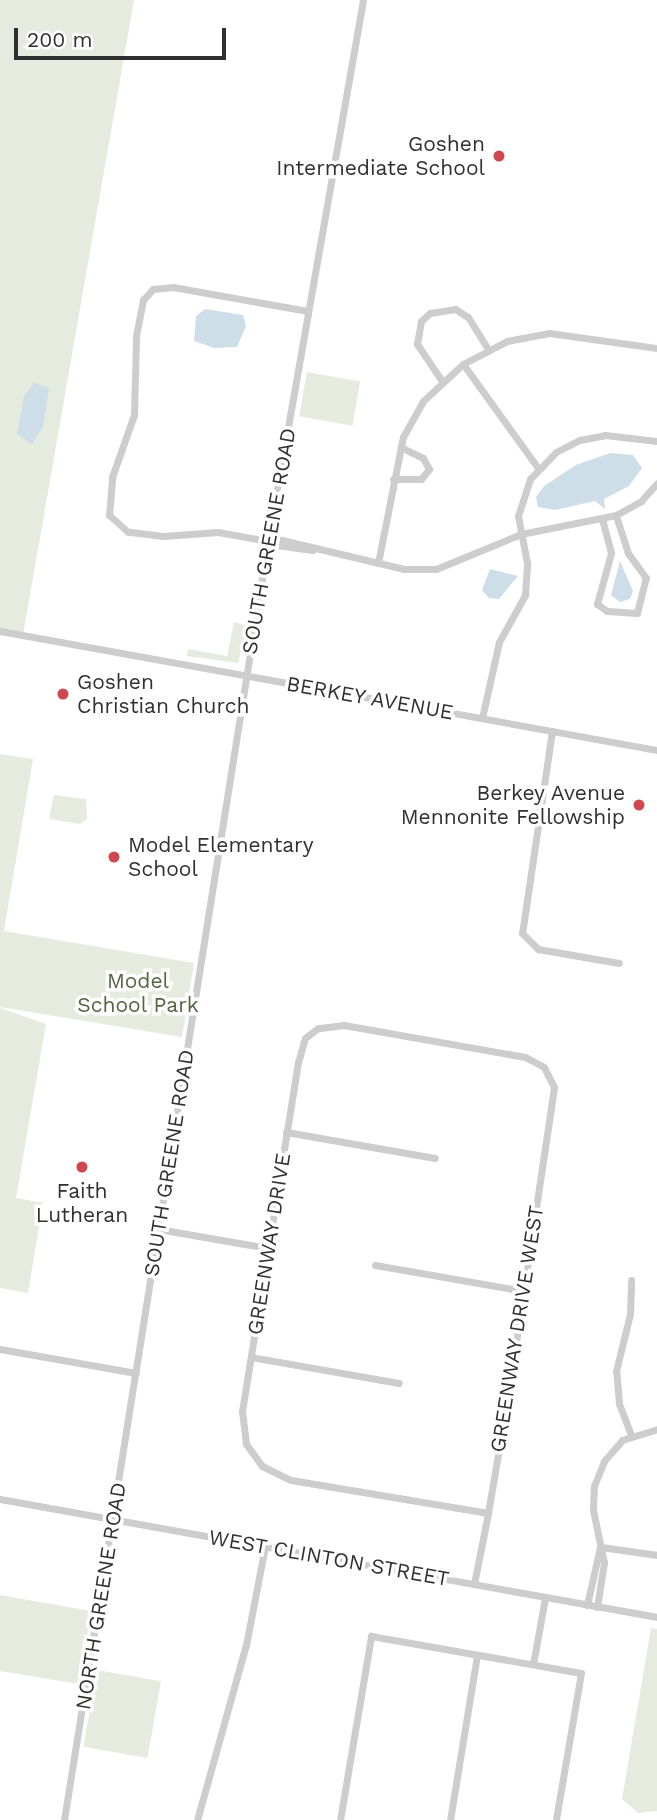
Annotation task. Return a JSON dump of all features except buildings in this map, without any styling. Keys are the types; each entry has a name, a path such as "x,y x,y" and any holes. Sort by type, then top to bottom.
{"street":[{"name":"SOUTH GREENE ROAD","path":"136,1373 268,541 363,0"},
{"path":"308,311 173,287 153,289 143,300 136,336 134,415 112,477 109,515 128,532 163,536 218,532 321,550 404,569 436,569 521,534 616,515 641,501 657,483"},
{"path":"442,381 417,344 421,321 430,313 455,309 468,317 487,348"},
{"path":"379,563 400,447 433,390 463,364 487,348 549,333 657,348"},
{"path":"463,364 538,468"},
{"path":"482,718 499,642 525,595 527,564 521,534 521,499 538,468 556,452 591,437 657,441"},
{"path":"393,479 421,479 429,469 423,458 400,447"},
{"path":"602,519 611,553 597,604 607,611 637,613 646,578 628,554 616,515"},
{"name":"BERKEY AVENUE","path":"0,631 657,750"},
{"path":"552,731 523,933 538,949 619,963"},
{"name":"GREENWAY DRIVE","path":"488,1513 292,1480 255,1459 242,1422 251,1357 302,1046 312,1030 344,1025 500,1053 537,1062 550,1074"},
{"name":"GREENWAY DRIVE WEST","path":"474,1584 488,1513 554,1095 550,1074"},
{"path":"286,1132 435,1158"},
{"path":"158,1229 268,1248"},
{"path":"375,1265 524,1291"},
{"path":"631,1280 630,1314 616,1371 619,1403 631,1435"},
{"path":"0,1349 136,1373"},
{"path":"251,1357 399,1383"},
{"name":"NORTH GREENE ROAD","path":"64,1820 136,1373"},
{"path":"597,1607 604,1563 593,1486 614,1447 631,1435 657,1429"},
{"name":"WEST CLINTON STREET","path":"0,1499 657,1617"},
{"path":"197,1820 244,1654 265,1546"},
{"path":"601,1547 657,1555"},
{"path":"587,1605 601,1547"},
{"path":"533,1664 545,1598"},
{"path":"340,1820 371,1636 581,1673 556,1820"},
{"path":"450,1820 477,1655"}],"green space":[{"path":"0,0 134,0 23,635 0,631"},
{"path":"307,372 360,381 352,426 299,416"},
{"path":"234,622 247,626 238,663 187,656 188,649 227,656"},
{"name":"Model School Park","path":"0,754 33,759 4,931 194,963 182,1037 0,1007"},
{"path":"54,795 86,799 87,819 80,824 49,819"},
{"path":"0,1008 46,1024 16,1198 43,1203 28,1293 0,1288"},
{"path":"0,1595 91,1611 79,1684 0,1671"},
{"path":"651,1628 657,1629 657,1811 638,1813 622,1799"},
{"path":"97,1670 161,1681 147,1758 83,1747"}],"shaded area":[{"path":"205,309 243,315 246,326 237,347 214,348 194,341 196,316"},
{"path":"34,383 49,388 43,427 32,444 17,434 24,396"},
{"path":"610,453 633,455 642,468 629,486 604,499 605,509 595,501 555,510 538,507 536,497 544,486 576,465"},
{"path":"620,561 633,591 630,599 620,602 611,595"},
{"path":"490,569 518,576 499,599 489,598 482,590"}],"place":[{"name":"Goshen Intermediate School","path":"499,156"},
{"name":"Goshen Christian Church","path":"63,694"},
{"name":"Berkey Avenue Mennonite Fellowship","path":"639,805"},
{"name":"Model Elementary School","path":"114,857"},
{"name":"Faith Lutheran","path":"82,1167"}]}
